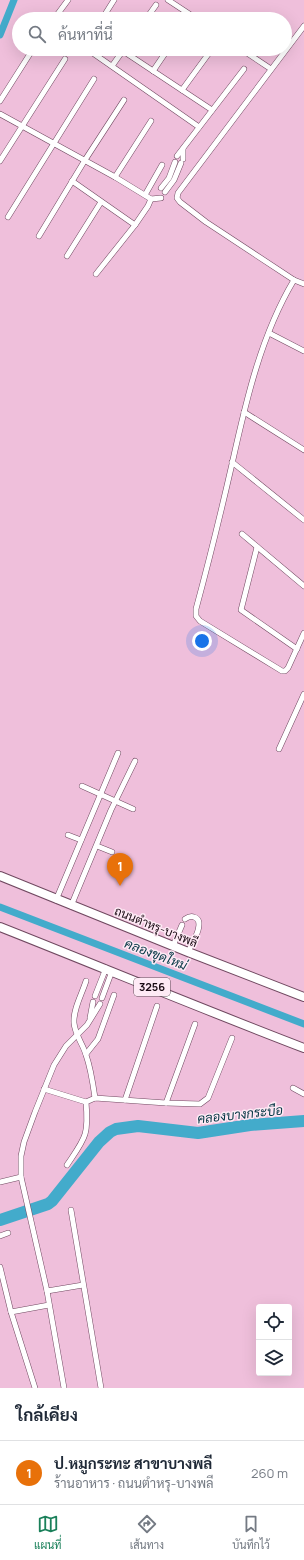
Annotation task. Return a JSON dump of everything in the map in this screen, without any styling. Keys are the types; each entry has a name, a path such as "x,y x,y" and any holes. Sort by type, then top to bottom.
{"main road":[{"name":"ถนนตำหรุ-บางพลี","path":"0,876 56,900 304,998"},
{"name":"3256","path":"0,927 109,969 189,1003 304,1048"}],"street":[{"path":"59,12 68,0"},
{"path":"106,12 114,0"},
{"path":"168,0 186,12"},
{"path":"151,12 156,5"},
{"path":"292,42 304,26"},
{"path":"0,102 29,56"},
{"path":"97,56 199,127"},
{"path":"112,66 119,56"},
{"path":"132,56 212,110"},
{"path":"153,71 163,56"},
{"path":"182,90 207,56"},
{"path":"252,56 271,69"},
{"path":"281,56 178,193 177,198 206,222 294,280 304,284"},
{"path":"0,160 65,59"},
{"path":"171,179 176,159 244,69"},
{"path":"8,217 94,79"},
{"path":"39,236 85,160 124,100"},
{"path":"0,114 55,143 145,195 158,195"},
{"path":"115,177 151,121"},
{"path":"96,274 135,225 148,206 171,179 182,161 183,149"},
{"path":"145,195 162,165"},
{"path":"171,179 184,185"},
{"path":"72,181 135,225"},
{"path":"67,256 101,202"},
{"path":"294,280 277,313 258,362 244,412 210,559 196,609 196,616 200,621 282,671 285,671 288,668 304,633"},
{"path":"269,333 304,350"},
{"path":"244,412 304,450"},
{"path":"232,462 304,520"},
{"path":"242,534 304,586"},
{"path":"257,547 241,610 296,649"},
{"path":"279,749 304,694"},
{"path":"56,900 118,754"},
{"path":"71,906 116,801 135,761"},
{"path":"82,786 133,809"},
{"path":"68,835 81,840"},
{"path":"97,846 112,852"},
{"path":"186,919 194,916 200,924 199,930 188,952"},
{"path":"173,946 182,925"},
{"path":"102,998 109,969"},
{"path":"90,1019 94,999 109,969"},
{"path":"86,981 75,1012 74,1023 92,1074 95,1098"},
{"path":"86,1054 98,1039 114,995"},
{"path":"64,1388 49,1305 21,1177 21,1156 24,1142 54,1065 66,1046 87,1025 100,1004"},
{"path":"125,1100 157,1006"},
{"path":"166,1103 195,1024"},
{"path":"44,1089 86,1102 95,1098 200,1104 208,1098 232,1038"},
{"path":"293,1088 304,1094"},
{"path":"66,1165 83,1141 86,1134 88,1120 86,1102"},
{"path":"0,1182 21,1177"},
{"path":"71,1210 101,1388"},
{"path":"0,1236 8,1234"},
{"path":"0,1267 11,1312 35,1388"},
{"path":"46,1291 83,1285"},
{"path":"11,1312 49,1305"}],"waterway":[{"path":"0,35 14,0"},
{"name":"คลองขุดใหม่","path":"0,907 304,1024"},
{"name":"คลองบางกระบือ","path":"0,1220 48,1204 52,1201 99,1142 110,1132 116,1129 138,1126 198,1133 250,1125 304,1121"}],"place":[{"name":"ป.หมูกระทะ สาขาบางพลี","path":"120,886"}]}
